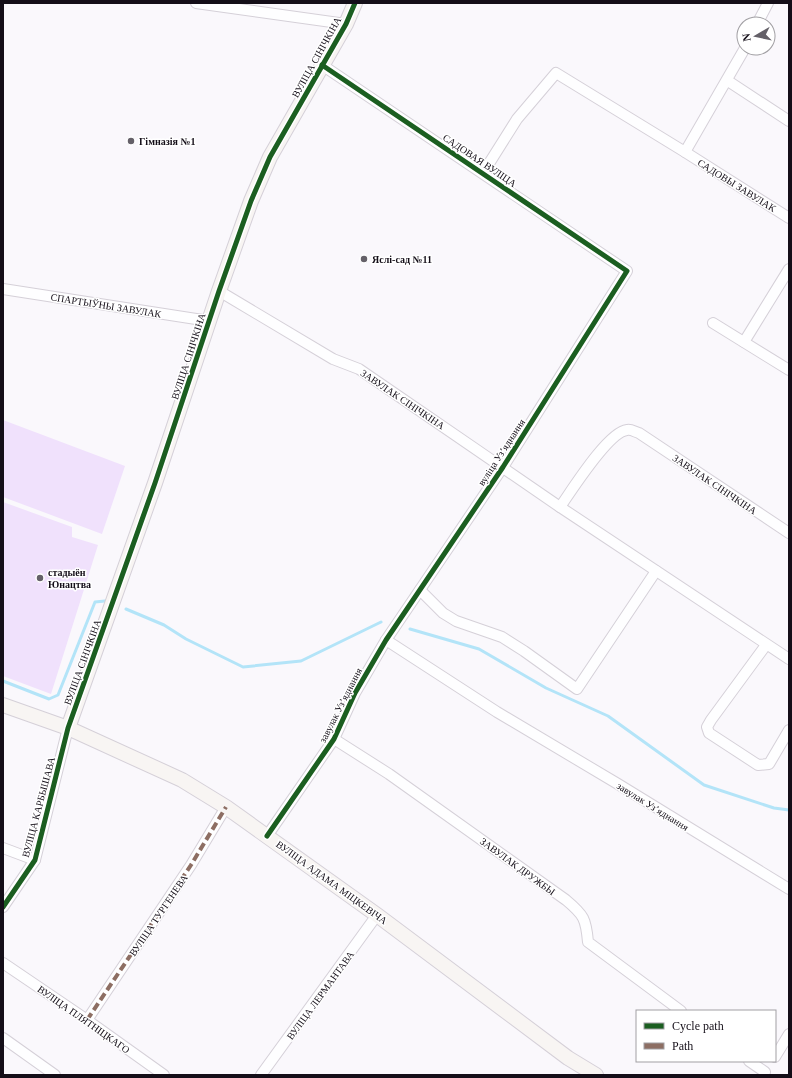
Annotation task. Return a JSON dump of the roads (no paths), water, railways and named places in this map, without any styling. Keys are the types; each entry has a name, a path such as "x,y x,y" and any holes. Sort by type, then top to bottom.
{"street":[{"path":"196,3 212,4 346,24"},
{"name":"ВУЛІЦА СІНІЧКІНА","path":"68,728 152,491 219,291 252,201 270,157 346,24 355,3"},
{"path":"761,16 768,3"},
{"path":"685,152 728,81 741,56"},
{"name":"САДОВАЯ ВУЛІЦА","path":"322,65 627,271"},
{"name":"САДОВАЯ ВУЛІЦА","path":"483,173 517,119 556,73 685,152"},
{"path":"728,81 789,122"},
{"name":"САДОВЫ ЗАВУЛАК","path":"685,152 789,218"},
{"path":"744,342 789,269"},
{"name":"вуліца Узʼяднання","path":"386,640 503,467 627,271"},
{"name":"СПАРТЫЎНЫ ЗАВУЛАК","path":"3,289 209,321"},
{"name":"ЗАВУЛАК СІНІЧКІНА","path":"219,291 333,359 359,369 560,507 789,658"},
{"path":"713,323 789,370"},
{"name":"ЗАВУЛАК СІНІЧКІНА","path":"560,507 608,441 620,432 629,429 639,433 789,534"},
{"path":"420,590 443,613 456,621 502,637 577,689 656,571"},
{"name":"завулак Узʼяднання","path":"267,836 334,739 354,692 386,640 497,712 789,889"},
{"path":"766,644 710,720 707,727 709,734 758,765 769,764 789,730"},
{"name":"ВУЛІЦА АДАМА МІЦКЕВІЧА","path":"3,705 68,728 182,780 226,807 377,915 568,1058 596,1075"},
{"name":"ВУЛІЦА КАРБЫШАВА","path":"3,907 35,860 68,728"},
{"name":"ЗАВУЛАК ДРУЖБЫ","path":"334,739 389,774 566,900 581,913 586,925 588,942 680,1010"},
{"name":"ВУЛІЦА ТУРГЕНЕВА","path":"87,1020 191,865 226,807"},
{"path":"3,848 35,860"},
{"name":"ВУЛІЦА ЛЕРМАНТАВА","path":"262,1075 377,915"},
{"name":"ВУЛІЦА ПЛЯТНІЦКАГО","path":"3,963 164,1075"},
{"path":"776,1055 789,1034"},
{"path":"3,1038 55,1075"},
{"path":"750,1062 764,1074 771,1062"}],"waterway":[{"path":"3,681 49,699 58,695 95,602 105,601"},
{"path":"126,609 164,625 186,639 243,667 301,661 381,622"},
{"path":"410,629 479,649 546,688 608,716 704,785 774,808 789,810"}],"place":[{"name":"Гімназія №1","path":"131,141"},
{"name":"Яслі-сад №11","path":"364,259"},
{"name":"стадыён Юнацтва","path":"40,578"}]}
